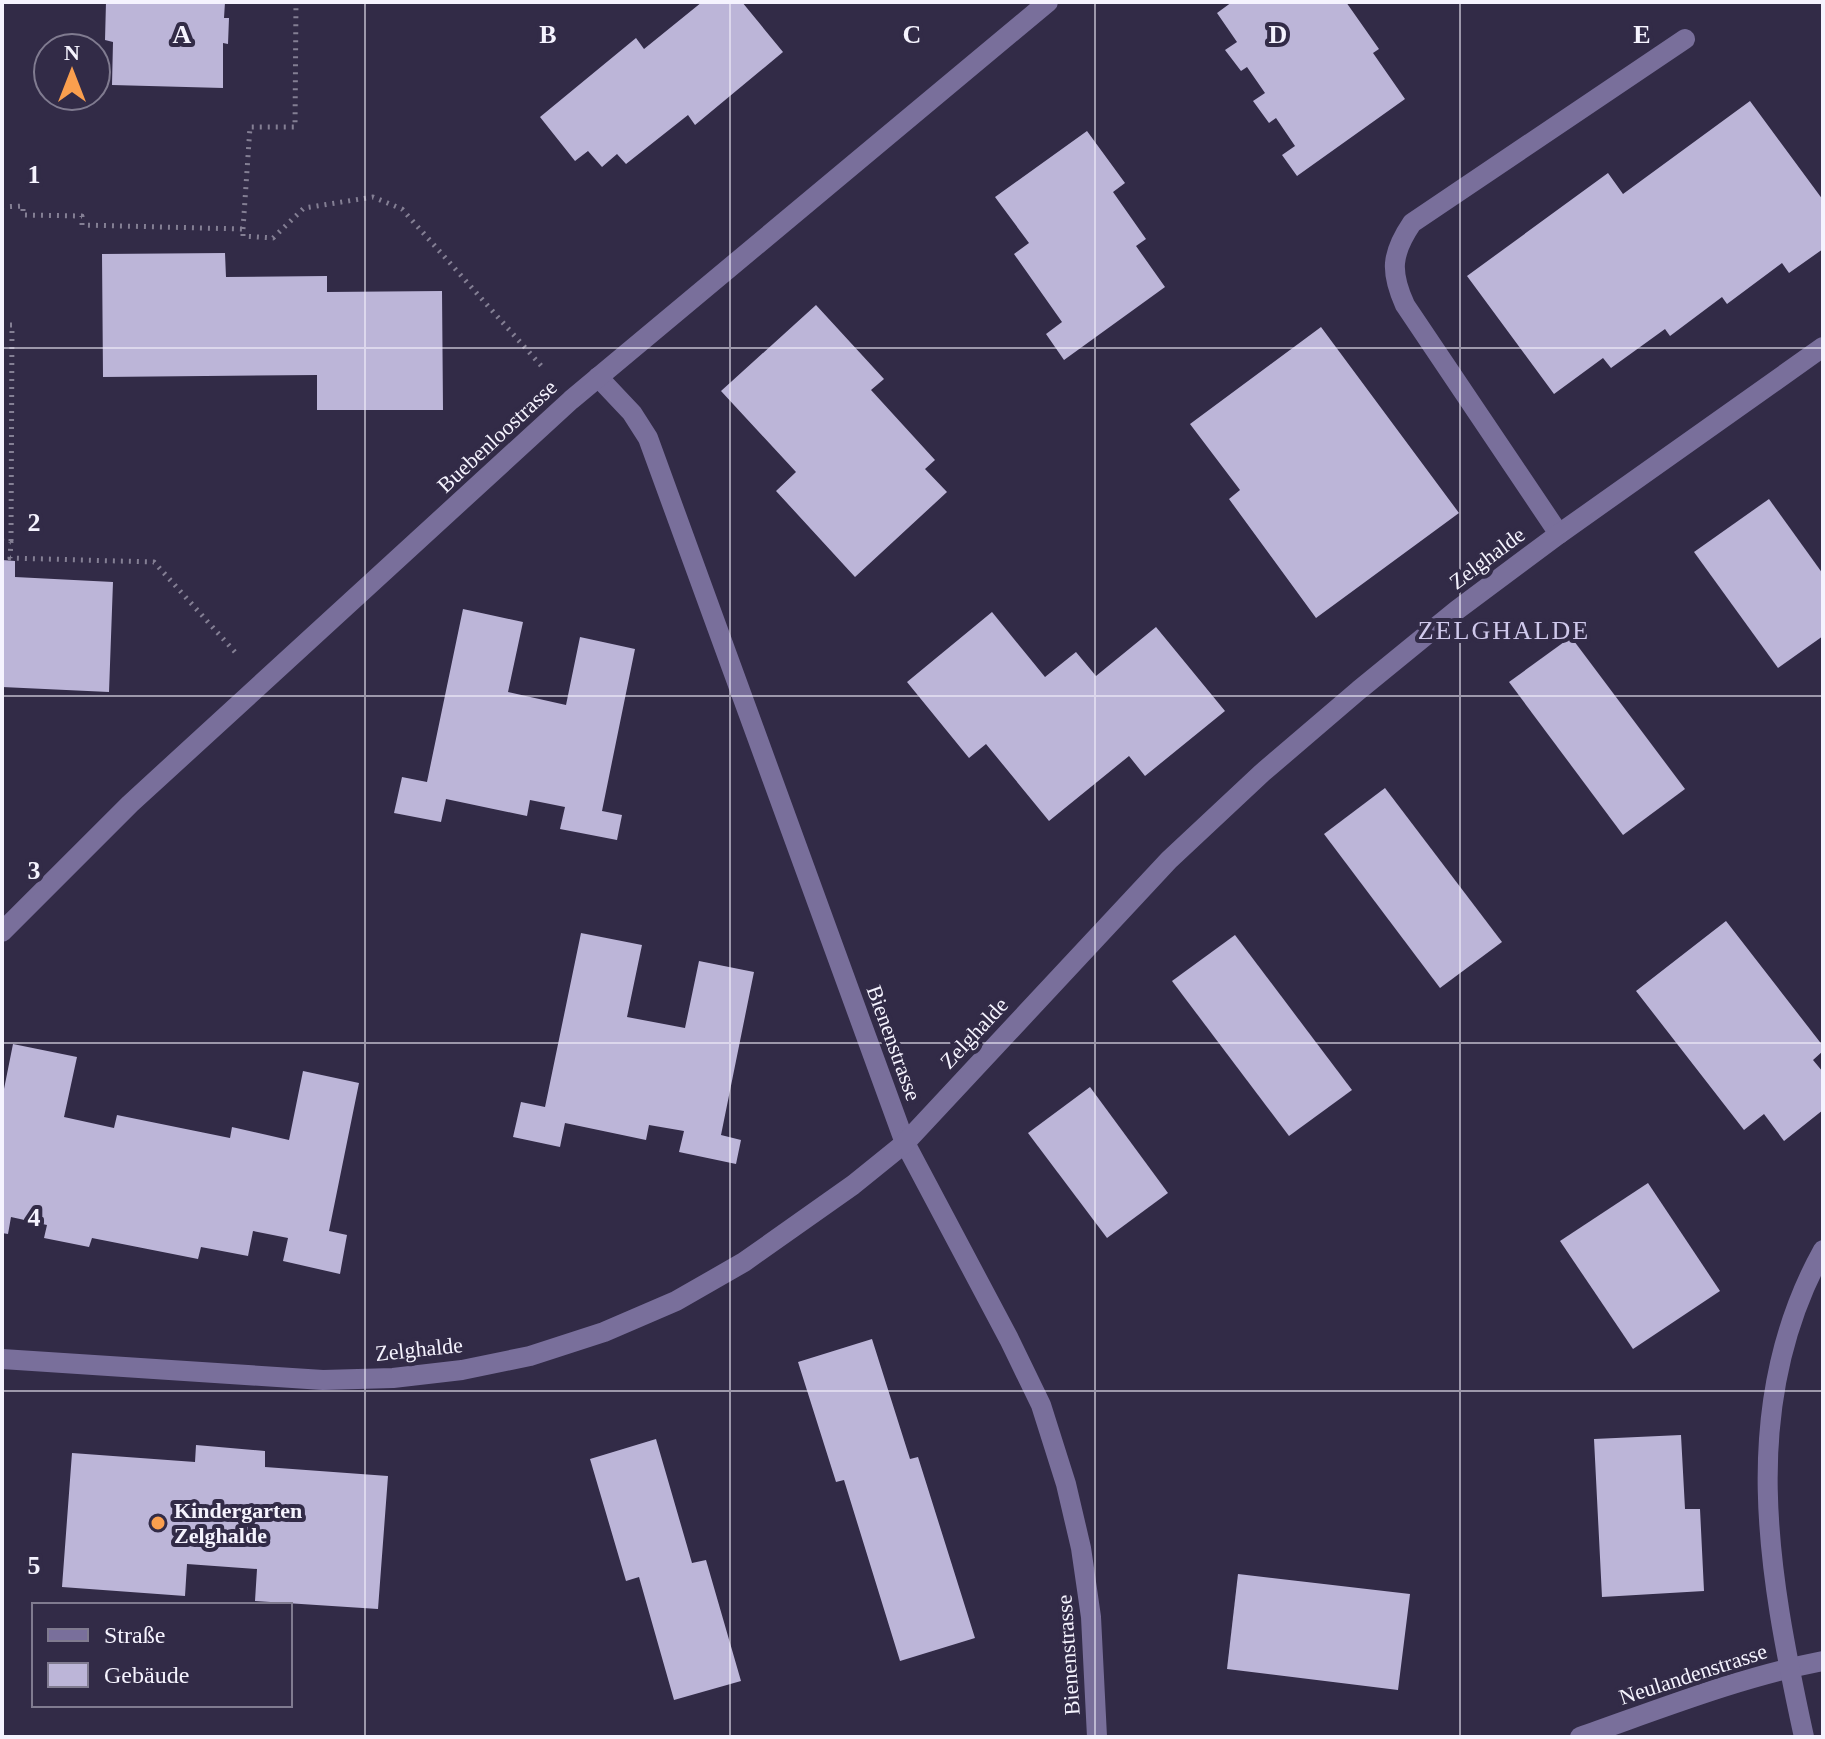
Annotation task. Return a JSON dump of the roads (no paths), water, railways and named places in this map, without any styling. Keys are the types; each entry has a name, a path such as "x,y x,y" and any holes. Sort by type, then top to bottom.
{"street":[{"name":"Buebenloostrasse","path":"2,932 130,804 571,400 1048,2"},
{"path":"1559,534 1405,305 1395,284 1394,261 1400,241 1412,223 1685,39"},
{"name":"Zelghalde","path":"2,1359 323,1380 407,1376 462,1370 530,1356 604,1332 676,1301 744,1262 853,1185 905,1143 1169,860 1262,773 1457,610 1823,347"},
{"name":"Bienenstrasse","path":"598,377 632,413 648,438 905,1143 1041,1405 1066,1484 1081,1548 1091,1617 1097,1737"},
{"path":"1804,1737 1789,1668 1768,1518 1767,1453 1772,1391 1788,1330 1823,1250"},
{"name":"Neulandenstrasse","path":"1580,1737 1789,1668 1823,1661"}],"place":[{"name":"Kindergarten Zelghalde","path":"158,1523"}],"district":[{"name":"ZELGHALDE","path":"1504,630"}]}
